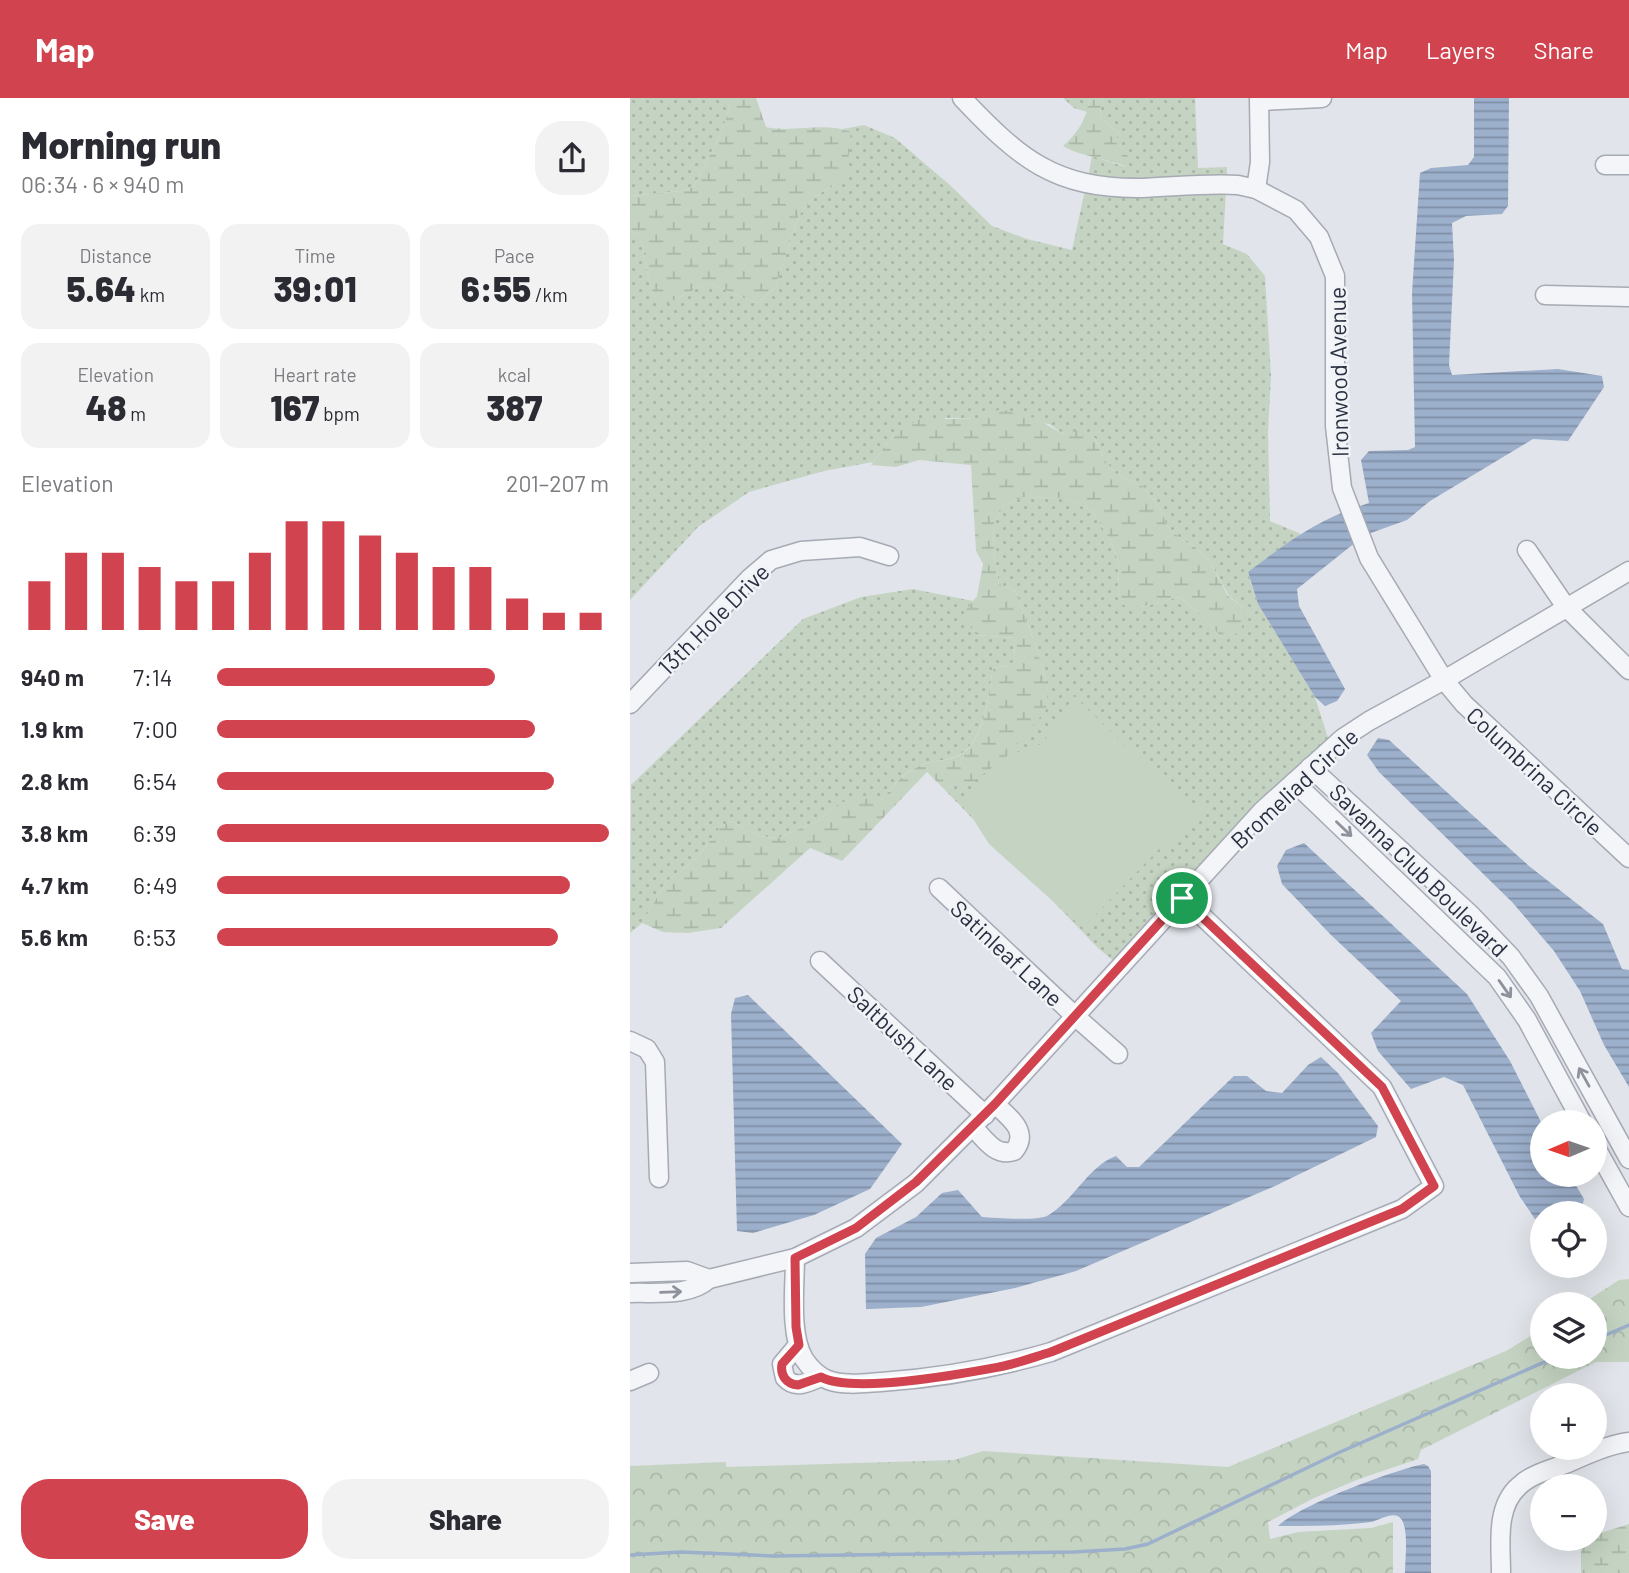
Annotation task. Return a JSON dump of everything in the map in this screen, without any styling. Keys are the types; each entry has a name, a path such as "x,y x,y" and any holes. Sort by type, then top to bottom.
{"street":[{"name":"Ironwood Avenue","path":"962,98 1025,157 1041,168 1076,182 1115,188 1221,184 1256,189 1296,210 1319,237 1335,276 1335,426 1342,488 1369,558 1444,680"},
{"path":"1256,189 1260,162 1259,100 1322,98"},
{"path":"1605,165 1629,165"},
{"path":"1545,295 1629,297"},
{"name":"13th Hole Drive","path":"630,704 750,578 771,560 800,551 860,548 889,556"},
{"path":"1527,550 1566,607 1629,670"},
{"name":"Bromeliad Circle","path":"630,1293 689,1291 700,1287 709,1279 795,1258 856,1228 916,1182 985,1116 1262,811 1343,738 1629,571"},
{"name":"Columbrina Circle","path":"1444,680 1464,705 1629,858"},
{"name":"Savanna Club Boulevard","path":"1310,767 1471,915 1511,957 1539,996 1629,1158"},
{"name":"Savanna Club Boulevard","path":"1294,782 1497,977 1527,1020 1576,1110"},
{"name":"Satinleaf Lane","path":"939,888 1118,1054"},
{"path":"795,1258 796,1327 806,1362 821,1377 851,1384 914,1380 1001,1367 1051,1352 1402,1209 1434,1186 1382,1087 1182,898"},
{"name":"Saltbush Lane","path":"820,961 985,1116"},
{"path":"630,1041 646,1049 655,1062 659,1178"},
{"path":"1607,1167 1629,1207"},
{"name":"Bromeliad Circle","path":"630,1273 687,1271 709,1279"},
{"path":"799,1345 782,1364 785,1378 792,1385 798,1385 821,1377"},
{"path":"630,1381 649,1373"},
{"path":"1501,1573 1502,1517 1517,1487 1568,1462 1607,1447 1629,1442"}],"green space":[{"path":"630,98 730,98 722,130 694,187 681,191 630,196"},
{"path":"730,98 756,98 766,127 828,127 849,131 851,139 846,172 835,185 815,196 799,215 775,288 757,303 707,283 666,304 656,300 639,234 630,231 630,196 681,191 694,187 722,130"},
{"path":"1063,98 1090,98 1087,112 1074,108"},
{"path":"1090,98 1104,98 1100,118 1119,133 1115,142 1125,150 1130,161 1127,167 1063,146 1081,125"},
{"path":"1104,98 1195,98 1198,168 1227,167 1227,178 1144,181 1088,178 1092,156 1126,167 1125,150 1114,142 1119,133 1100,118"},
{"path":"864,125 895,138 992,226 1027,239 1072,250 1085,190 1226,191 1223,244 1247,254 1265,276 1271,376 1268,432 1270,521 1301,534 1248,573 1258,604 1315,697 1329,741 1116,963 1098,948 944,789 960,783 964,789 1048,689 1037,649 1015,590 999,584 993,525 1004,505 1024,497 1065,498 1092,511 1109,538 1119,563 1118,599 1141,607 1179,597 1199,612 1223,639 1245,609 1229,596 1209,560 1168,527 1160,509 1144,487 1116,474 1104,459 1095,438 1065,435 1049,424 983,417 947,418 895,433 873,462 824,471 749,492 698,527 630,600 630,231 639,234 656,300 676,299 707,283 757,303 775,288 799,215 815,196 835,185 849,131 843,129"},
{"path":"1001,409 1035,418 1065,435 1079,430 1095,439 1104,459 1116,474 1144,487 1160,509 1168,527 1209,560 1228,596 1245,609 1241,629 1235,635 1223,639 1199,612 1179,597 1141,607 1122,605 1118,599 1119,562 1109,538 1092,511 1065,498 1024,497 1004,505 993,525 999,584 1015,590 1037,649 1048,689 1046,710 1007,756 964,789 960,783 944,789 927,772 842,861 810,848 721,928 688,933 663,932 642,923 666,882 697,858 721,826 732,821 759,836 778,838 818,821 838,804 856,797 881,801 911,770 927,763 953,758 972,744 987,706 993,668 1015,661 1014,638 976,635 966,621 966,610 977,596 983,564 976,551 971,465 919,460 896,467 871,465 895,433 920,419 974,419"},
{"path":"913,589 973,601 966,614 976,635 1014,638 1015,661 993,668 987,706 972,744 952,758 927,763 911,770 898,780 881,801 838,804 818,821 778,838 759,836 732,821 721,826 697,858 666,882 642,923 630,933 631,785 803,619 861,597"},
{"path":"1074,696 1160,779 1192,805 1201,801 1205,809 1204,818 1193,821 1178,843 1161,847 1083,928 989,844 963,803 999,762 1042,744"},
{"path":"1629,1279 1629,1362 1607,1362 1607,1292 1600,1292 1619,1280"},
{"path":"1530,1336 1530,1369 1582,1369 1554,1383 1530,1383 1530,1395 1421,1450 1418,1459 1359,1479 1268,1522 1270,1539 1298,1532 1371,1528 1393,1522 1393,1573 630,1573 630,1466 726,1462 726,1467 954,1460 983,1451 1228,1467 1506,1351"},
{"path":"1629,1524 1629,1573 1581,1573 1581,1551 1607,1551 1607,1531"}],"water":[{"path":"1474,98 1509,98 1508,206 1502,214 1466,216 1452,223 1454,260 1449,365 1452,375 1558,369 1602,376 1604,387 1568,441 1533,439 1430,501 1407,520 1368,534 1357,507 1369,503 1361,460 1369,451 1408,450 1415,447 1412,293 1420,173 1431,168 1468,165 1474,157"},
{"path":"1344,512 1356,542 1297,589 1299,606 1345,689 1337,701 1325,706 1315,697 1258,604 1248,572 1306,531"},
{"path":"1378,738 1389,740 1529,866 1603,924 1622,969 1629,970 1629,1087 1604,1045 1580,991 1554,951 1512,902 1379,772 1367,755"},
{"path":"1304,843 1467,994 1510,1061 1535,1110 1530,1110 1530,1187 1577,1187 1584,1201 1530,1201 1530,1212 1463,1085 1444,1077 1411,1089 1378,1051 1371,1033 1401,1001 1282,884 1277,866 1286,850"},
{"path":"748,995 902,1144 870,1189 814,1215 753,1233 737,1231 731,1014 735,998"},
{"path":"1321,1057 1338,1073 1378,1126 1376,1137 1275,1186 1076,1271 1015,1288 921,1307 866,1309 865,1254 876,1238 916,1217 942,1193 958,1190 982,1217 1042,1218 1057,1210 1106,1161 1116,1156 1127,1167 1139,1167 1234,1076 1247,1076 1266,1091 1282,1093 1308,1065"},
{"path":"1424,1464 1431,1471 1431,1573 1405,1573 1405,1530 1401,1519 1395,1515 1371,1522 1278,1526 1306,1508 1348,1489"}],"waterway":[{"path":"1607,1334 1629,1325"},
{"path":"630,1555 681,1552 773,1556 1125,1549 1148,1544 1338,1453 1530,1368"}],"route":[{"path":"1182,898 1382,1087 1434,1186 1402,1209 1051,1352 1001,1367 914,1380 851,1384 821,1377 798,1385 788,1382 782,1373 782,1364 799,1345 796,1327 795,1258 856,1228 916,1182 995,1104 1182,898"}]}
